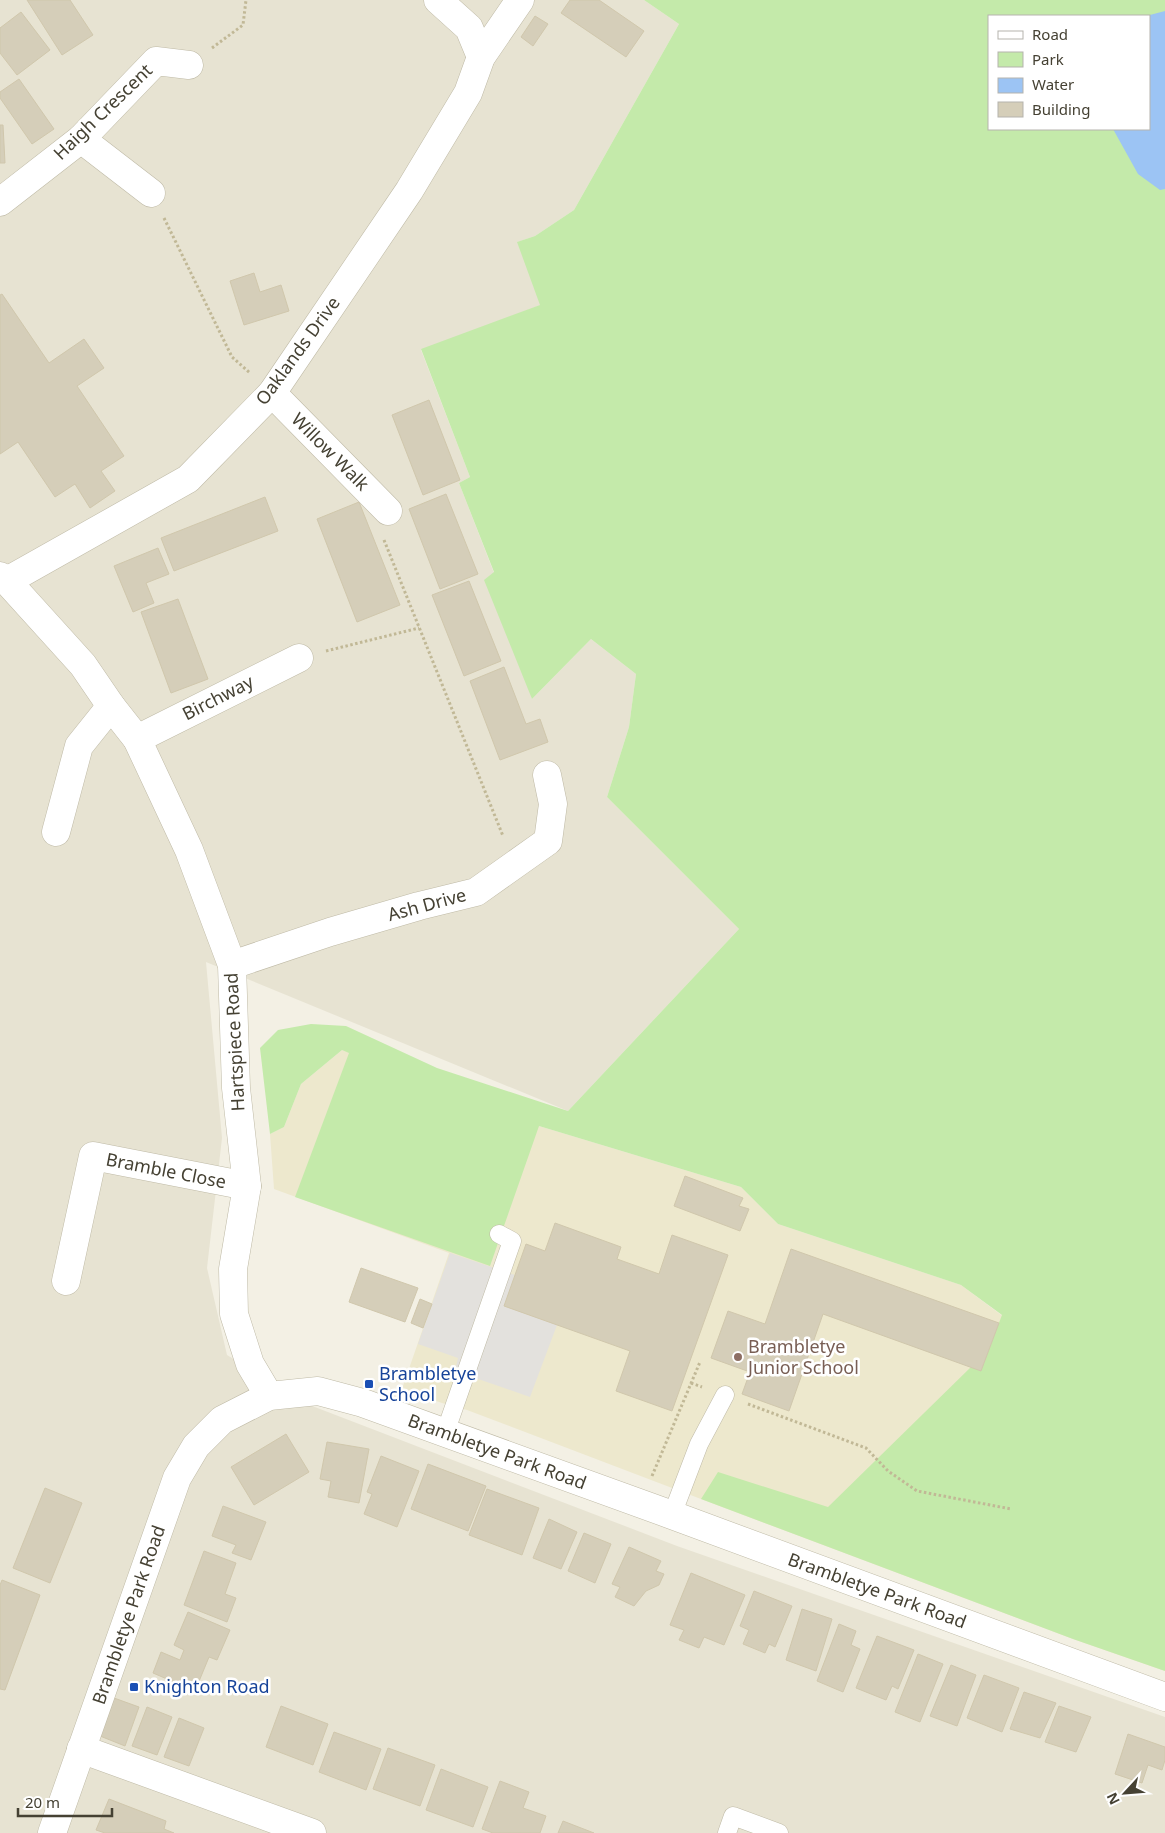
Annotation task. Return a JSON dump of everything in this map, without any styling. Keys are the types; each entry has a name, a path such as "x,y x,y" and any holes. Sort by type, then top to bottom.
{"street":[{"path":"438,0 469,28 481,57"},
{"name":"Oaklands Drive","path":"4,579 188,480 272,394 409,191 468,93 481,57 520,0"},
{"name":"Haigh Crescent","path":"0,202 81,139 156,61 189,65"},
{"path":"81,139 151,193"},
{"name":"Willow Walk","path":"272,394 388,511"},
{"name":"Hartspiece Road","path":"4,579 83,665 111,706 137,739 189,850 232,965 236,1088 247,1186 233,1269 234,1314 250,1364 269,1396"},
{"name":"Birchway","path":"137,739 299,658"},
{"path":"56,832 79,746 111,706"},
{"name":"Ash Drive","path":"232,965 419,906 476,892 548,841 553,804 547,775"},
{"name":"Bramble Close","path":"66,1281 94,1156 247,1186"},
{"name":"Brambletye Park Road","path":"52,1833 177,1478 196,1446 222,1420 269,1396 318,1391 363,1403 1165,1697"},
{"path":"81,1749 312,1833"}],"lane":[{"path":"445,1433 512,1241 499,1234"},
{"path":"672,1515 699,1444 726,1396"},
{"path":"726,1833 733,1816 779,1833"}],"path":[{"path":"189,65 243,25 246,0"},
{"path":"151,193 232,357 272,394"},
{"path":"383,538 514,865"},
{"path":"299,658 419,628"},
{"path":"639,1503 700,1362"},
{"path":"691,1383 866,1448 888,1471 917,1491 1011,1509"}],"shaded area":[{"path":"0,0 644,0 679,24 574,210 535,236 518,242 541,305 421,350 470,477 459,483 494,573 532,699 591,639 636,674 629,727 607,797 739,929 568,1111 206,962 222,1138 207,1268 227,1355 307,1404 677,1546 1165,1717 1165,1833 0,1833"},
{"name":"Brambletye Junior School","path":"342,1050 405,1070 539,1126 741,1187 778,1224 961,1285 1048,1350 1165,1671 1073,1639 467,1410 402,1389 449,1253 274,1189 270,1134 284,1127 301,1084"},
{"path":"450,1253 515,1275 504,1306 557,1325 530,1397 455,1371 458,1358 418,1344"}],"green space":[{"path":"644,0 1165,0 1165,1671 1073,1639 701,1499 718,1472 828,1507 971,1367 981,1370 1002,1315 961,1285 778,1224 741,1187 539,1126 490,1266 295,1197 349,1053 342,1050 301,1084 284,1127 270,1134 260,1048 278,1030 311,1024 346,1026 437,1068 568,1111 739,929 607,797 629,727 636,674 591,639 532,699 484,580 494,572 459,483 470,477 421,349 540,305 517,242 535,236 574,210 679,24"}],"water":[{"path":"1165,11 1165,189 1160,190 1138,174 1114,130 1150,130 1150,15"}],"building":[{"path":"27,0 70,0 93,35 62,55"},
{"path":"570,0 599,0 644,31 626,57 561,13"},
{"path":"21,12 50,50 17,75 0,53 0,28"},
{"path":"535,16 548,24 533,46 521,37"},
{"path":"19,79 54,129 32,144 0,98 0,92"},
{"path":"0,125 3,125 5,163 0,163"},
{"path":"254,273 260,292 281,285 289,311 244,325 230,281"},
{"path":"2,294 49,363 84,339 104,368 77,386 124,456 101,471 115,491 90,508 75,484 55,497 18,442 0,454 0,295"},
{"path":"429,400 460,480 423,495 392,415"},
{"path":"446,494 478,574 440,589 409,509"},
{"path":"265,497 278,531 174,571 161,538"},
{"path":"359,502 400,605 357,622 317,519"},
{"path":"158,548 169,574 146,583 154,603 133,612 114,566"},
{"path":"469,581 501,661 464,676 432,595"},
{"path":"178,599 208,679 171,693 141,612"},
{"path":"504,667 526,724 540,719 548,742 500,760 470,681"},
{"path":"685,1176 743,1198 739,1206 749,1209 740,1231 674,1206"},
{"name":"Brambletye Junior School","path":"555,1223 621,1247 617,1259 659,1274 672,1235 728,1255 672,1411 616,1391 630,1351 504,1306 526,1244 545,1251"},
{"path":"791,1249 999,1323 981,1371 823,1314 789,1411 742,1394 750,1372 711,1358 728,1311 765,1324"},
{"path":"361,1268 418,1288 405,1322 349,1302"},
{"path":"420,1299 432,1304 423,1328 411,1323"},
{"path":"286,1434 309,1472 254,1505 231,1467"},
{"path":"327,1442 369,1449 359,1503 328,1497 331,1481 320,1479"},
{"path":"381,1456 419,1471 397,1527 364,1514 372,1494 367,1492"},
{"path":"428,1464 486,1486 468,1531 411,1509"},
{"path":"45,1488 82,1503 50,1583 13,1568"},
{"path":"487,1489 539,1508 522,1555 469,1535"},
{"path":"223,1506 266,1522 251,1560 232,1553 236,1545 212,1536"},
{"path":"549,1519 577,1532 561,1569 533,1558"},
{"path":"584,1533 611,1544 595,1583 568,1571"},
{"path":"629,1547 661,1561 656,1571 664,1574 659,1585 646,1591 634,1606 615,1597 620,1587 612,1584"},
{"path":"204,1551 236,1563 225,1594 236,1598 227,1622 184,1605"},
{"path":"691,1573 745,1595 724,1645 704,1637 699,1648 679,1640 684,1630 670,1625"},
{"path":"2,1580 40,1595 5,1690 0,1689 0,1585"},
{"path":"754,1591 792,1606 775,1647 769,1644 765,1653 743,1644 749,1630 740,1626"},
{"path":"802,1609 832,1619 816,1671 786,1660"},
{"path":"188,1612 230,1630 217,1660 209,1657 195,1691 153,1673 161,1652 180,1660 184,1650 174,1645"},
{"path":"839,1624 856,1631 851,1645 860,1649 843,1692 817,1681"},
{"path":"877,1636 914,1650 898,1689 892,1686 886,1700 856,1688"},
{"path":"918,1654 943,1664 920,1722 895,1712"},
{"path":"951,1665 976,1675 957,1726 930,1716"},
{"path":"984,1675 1019,1688 1002,1732 967,1718"},
{"path":"1024,1692 1056,1703 1040,1738 1010,1729"},
{"path":"114,1698 139,1707 125,1746 100,1736"},
{"path":"281,1706 328,1724 313,1765 266,1747"},
{"path":"1059,1706 1091,1717 1076,1752 1045,1742"},
{"path":"147,1707 172,1717 157,1755 132,1746"},
{"path":"179,1718 204,1728 189,1766 164,1757"},
{"path":"334,1732 381,1749 366,1790 319,1772"},
{"path":"1128,1734 1165,1747 1165,1760 1162,1770 1148,1765 1142,1783 1115,1774"},
{"path":"388,1748 435,1765 420,1806 373,1789"},
{"path":"441,1769 488,1787 473,1827 426,1810"},
{"path":"500,1781 529,1792 523,1808 546,1816 540,1833 493,1833 482,1829"},
{"path":"109,1799 166,1821 164,1829 174,1833 105,1833 96,1830"},
{"path":"563,1821 594,1833 558,1833"}],"place":[{"name":"Brambletye Junior School","path":"738,1357"},
{"name":"Brambletye School","path":"369,1384"},
{"name":"Knighton Road","path":"134,1687"}]}
